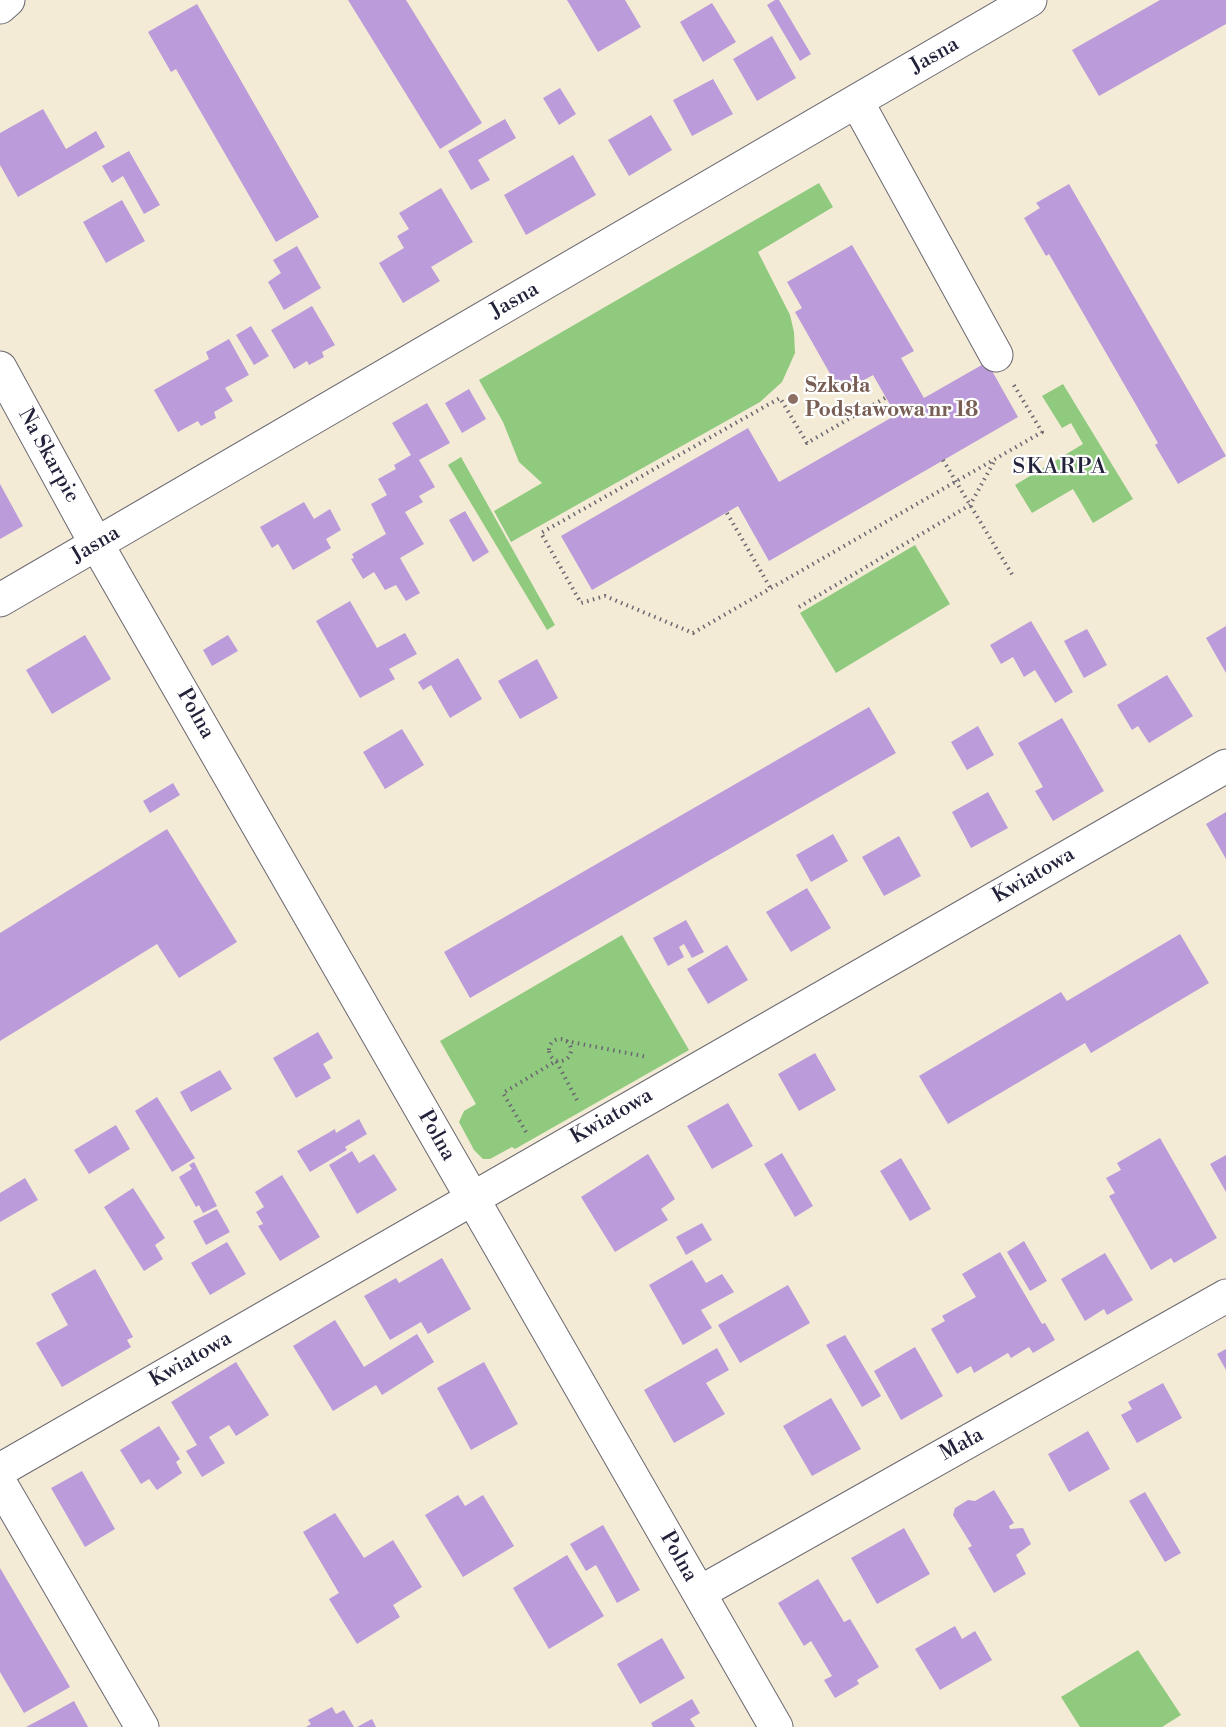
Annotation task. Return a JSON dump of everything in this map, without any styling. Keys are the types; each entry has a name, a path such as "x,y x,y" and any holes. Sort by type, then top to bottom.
{"street":[{"path":"0,7 8,0"},
{"name":"Jasna","path":"0,600 1030,0"},
{"path":"857,102 996,355"},
{"name":"Na Skarpie","path":"0,368 97,544"},
{"name":"Polna","path":"97,544 776,1727"},
{"name":"Kwiatowa","path":"0,1470 1226,766"},
{"name":"Mała","path":"699,1593 1226,1296"},
{"path":"0,1482 142,1727"}],"path":[{"path":"885,398 807,443 780,398 542,532 581,603 605,596 693,633 1042,432 996,355"},
{"path":"799,607 970,505 995,459"},
{"path":"943,460 1013,576"},
{"path":"727,513 771,589"},
{"path":"580,1105 556,1061 550,1056 550,1045 559,1039 653,1058"},
{"path":"527,1134 503,1093 556,1061 569,1057 571,1047 566,1041"}],"green space":[{"path":"819,183 833,207 758,252 790,315 794,332 795,353 782,382 760,402 511,542 494,511 542,483 519,462 503,422 479,380"},
{"path":"1063,384 1133,499 1093,523 1073,489 1032,513 1015,485 1083,444 1071,423 1062,428 1042,396"},
{"path":"461,457 555,625 547,630 448,465"},
{"path":"915,545 950,604 836,673 800,613"},
{"path":"622,935 689,1050 515,1149 512,1147 490,1159 483,1159 474,1150 459,1122 464,1111 476,1104 440,1041"},
{"path":"1138,1650 1181,1715 1162,1727 1080,1727 1061,1697"}],"building":[{"path":"348,0 406,0 482,123 440,149"},
{"path":"567,0 625,0 641,27 598,52"},
{"path":"779,0 811,54 800,61 767,5"},
{"path":"1160,0 1226,0 1226,24 1099,96 1072,50"},
{"path":"712,3 736,42 703,62 680,22"},
{"path":"197,4 319,217 276,242 176,69 171,72 148,32"},
{"path":"772,36 796,78 757,101 733,59"},
{"path":"713,79 733,114 692,136 673,100"},
{"path":"560,88 576,114 559,125 543,98"},
{"path":"43,109 66,149 96,131 105,147 18,197 0,165 0,133"},
{"path":"651,115 672,150 629,176 608,140"},
{"path":"505,119 516,138 478,160 490,180 471,190 448,151"},
{"path":"129,151 160,205 144,214 123,176 112,183 102,166"},
{"path":"573,155 596,195 526,235 504,195"},
{"path":"1069,184 1226,456 1178,484 1155,445 1158,443 1049,254 1046,256 1024,218 1040,208 1036,203"},
{"path":"441,188 473,242 431,267 440,281 403,303 379,263 404,248 397,236 409,229 399,213"},
{"path":"122,200 145,241 106,263 83,222"},
{"path":"852,245 914,351 901,358 924,398 987,362 1018,417 769,561 738,506 592,590 561,536 748,428 779,482 896,415 873,375 841,393 795,312 802,308 787,282"},
{"path":"297,246 321,288 284,310 268,282 281,273 273,260"},
{"path":"312,306 335,345 322,352 324,357 309,365 307,361 294,369 271,330"},
{"path":"251,326 269,356 254,365 236,335"},
{"path":"229,339 249,375 225,388 233,401 214,412 216,418 201,426 198,421 178,432 154,390 209,359 206,352"},
{"path":"469,389 486,419 462,433 445,403"},
{"path":"427,403 450,443 419,460 435,487 419,496 423,502 405,512 424,544 400,558 420,593 406,601 396,585 385,590 374,572 363,579 351,559 354,558 352,554 386,534 371,504 387,495 378,479 396,469 394,465 411,455 392,423"},
{"path":"0,484 23,526 0,539"},
{"path":"304,502 314,519 330,509 341,530 326,539 331,548 293,570 278,544 272,548 260,527"},
{"path":"465,511 489,552 473,562 449,520"},
{"path":"350,601 377,648 405,633 417,654 389,669 395,679 360,698 316,621"},
{"path":"1031,621 1073,692 1055,703 1035,670 1024,677 1013,657 1001,664 990,645"},
{"path":"1226,626 1226,673 1206,638"},
{"path":"1087,629 1107,665 1084,678 1064,641"},
{"path":"85,635 111,679 52,714 26,670"},
{"path":"228,635 238,651 212,666 203,650"},
{"path":"458,658 482,699 450,718 431,685 423,690 418,682"},
{"path":"537,659 558,698 520,719 498,681"},
{"path":"1167,675 1193,716 1149,743 1138,726 1132,730 1117,705"},
{"path":"869,707 896,753 470,998 444,952"},
{"path":"1062,718 1104,791 1053,821 1035,791 1043,787 1018,743"},
{"path":"978,726 994,755 967,770 951,742"},
{"path":"402,729 424,765 385,789 363,752"},
{"path":"173,783 180,795 150,813 143,801"},
{"path":"988,792 1008,828 971,848 952,812"},
{"path":"1226,812 1226,859 1206,824"},
{"path":"167,829 237,942 179,978 157,944 0,1041 0,933"},
{"path":"833,834 848,861 811,882 796,855"},
{"path":"899,836 921,876 884,896 862,857"},
{"path":"807,888 831,928 791,952 766,912"},
{"path":"686,920 704,952 692,958 684,944 679,947 684,957 668,966 653,938"},
{"path":"1180,934 1209,983 1091,1053 1085,1043 948,1124 919,1076 1061,992 1067,1001"},
{"path":"727,945 748,980 708,1004 687,969"},
{"path":"318,1032 333,1058 323,1064 331,1078 296,1098 273,1058"},
{"path":"815,1053 836,1090 799,1111 778,1074"},
{"path":"220,1070 232,1089 191,1112 180,1092"},
{"path":"157,1097 195,1158 172,1172 135,1111"},
{"path":"728,1103 753,1146 712,1169 687,1126"},
{"path":"359,1119 367,1134 345,1147 347,1150 310,1172 297,1151 335,1129 336,1133"},
{"path":"116,1125 130,1149 89,1174 74,1150"},
{"path":"1160,1138 1217,1238 1174,1263 1171,1258 1151,1270 1109,1196 1115,1193 1106,1178 1121,1170 1117,1163"},
{"path":"352,1151 359,1163 374,1154 397,1190 357,1214 329,1165"},
{"path":"782,1153 813,1206 795,1217 764,1164"},
{"path":"648,1154 675,1199 661,1209 668,1220 615,1252 581,1197"},
{"path":"1226,1155 1226,1192 1210,1164"},
{"path":"901,1158 931,1209 910,1221 880,1171"},
{"path":"194,1162 217,1206 203,1213 199,1205 196,1207 179,1177 192,1169 189,1165"},
{"path":"282,1175 320,1237 280,1261 258,1226 263,1224 256,1212 264,1207 255,1192"},
{"path":"25,1178 38,1200 0,1222 0,1193"},
{"path":"133,1188 165,1238 155,1245 163,1259 144,1271 104,1207"},
{"path":"217,1209 230,1232 206,1245 193,1221"},
{"path":"702,1223 712,1240 686,1255 676,1237"},
{"path":"1024,1241 1047,1281 1030,1291 1007,1252"},
{"path":"227,1242 246,1274 210,1295 191,1263"},
{"path":"1000,1252 1042,1324 1045,1323 1055,1340 1033,1353 1029,1347 1011,1358 1008,1353 974,1373 971,1366 957,1374 931,1329 945,1321 942,1316 976,1297 962,1274"},
{"path":"1105,1253 1133,1300 1107,1315 1104,1309 1085,1321 1061,1279"},
{"path":"442,1258 471,1309 428,1334 421,1322 390,1340 364,1296 396,1278 399,1283"},
{"path":"692,1260 706,1283 722,1274 734,1292 701,1310 712,1328 683,1345 649,1285"},
{"path":"95,1269 133,1337 127,1340 131,1347 62,1387 36,1343 68,1325 51,1294"},
{"path":"788,1285 810,1323 740,1363 718,1325"},
{"path":"335,1320 364,1367 417,1334 434,1362 382,1395 376,1385 333,1411 293,1346"},
{"path":"845,1335 881,1396 862,1407 826,1345"},
{"path":"915,1347 943,1396 901,1420 874,1371"},
{"path":"717,1348 729,1370 706,1383 725,1414 674,1443 644,1390"},
{"path":"1226,1349 1226,1370 1217,1354"},
{"path":"236,1362 269,1415 236,1436 229,1425 209,1437 225,1463 202,1477 186,1451 197,1445 171,1402"},
{"path":"484,1362 518,1424 471,1450 437,1388"},
{"path":"1163,1383 1182,1418 1137,1443 1121,1415 1132,1409 1128,1402"},
{"path":"831,1398 861,1449 812,1476 783,1426"},
{"path":"159,1426 180,1459 176,1462 182,1473 157,1490 149,1479 141,1484 120,1450"},
{"path":"1088,1431 1110,1469 1069,1492 1048,1454"},
{"path":"82,1471 115,1529 85,1547 51,1488"},
{"path":"994,1490 1014,1523 1009,1526 1010,1529 1023,1528 1031,1544 1016,1555 1026,1574 994,1593 968,1548 972,1546 953,1515 955,1508 968,1500 975,1501"},
{"path":"1145,1492 1181,1553 1165,1562 1129,1501"},
{"path":"458,1495 465,1506 483,1495 514,1546 463,1577 425,1515"},
{"path":"335,1513 364,1558 393,1540 422,1587 393,1605 400,1617 357,1644 329,1599 339,1593 303,1532"},
{"path":"603,1525 640,1590 617,1603 596,1565 586,1571 570,1544"},
{"path":"904,1528 930,1574 877,1604 851,1558"},
{"path":"567,1555 604,1616 549,1649 513,1588"},
{"path":"0,1568 70,1687 24,1713 0,1672"},
{"path":"818,1579 844,1622 850,1619 879,1667 857,1680 859,1684 835,1698 824,1680 832,1676 811,1641 804,1646 778,1603"},
{"path":"955,1626 962,1639 975,1631 992,1660 940,1690 915,1649"},
{"path":"662,1638 685,1678 640,1704 617,1664"},
{"path":"692,1699 700,1713 690,1719 695,1727 653,1727 651,1723"},
{"path":"74,1701 88,1727 26,1727 45,1717"},
{"path":"332,1707 336,1714 344,1710 354,1727 306,1727 311,1724 308,1720"},
{"path":"372,1719 376,1727 357,1727"}],"place":[{"name":"Szkoła Podstawowa nr 18","path":"793,399"}],"district":[{"name":"SKARPA","path":"1060,468"}]}
